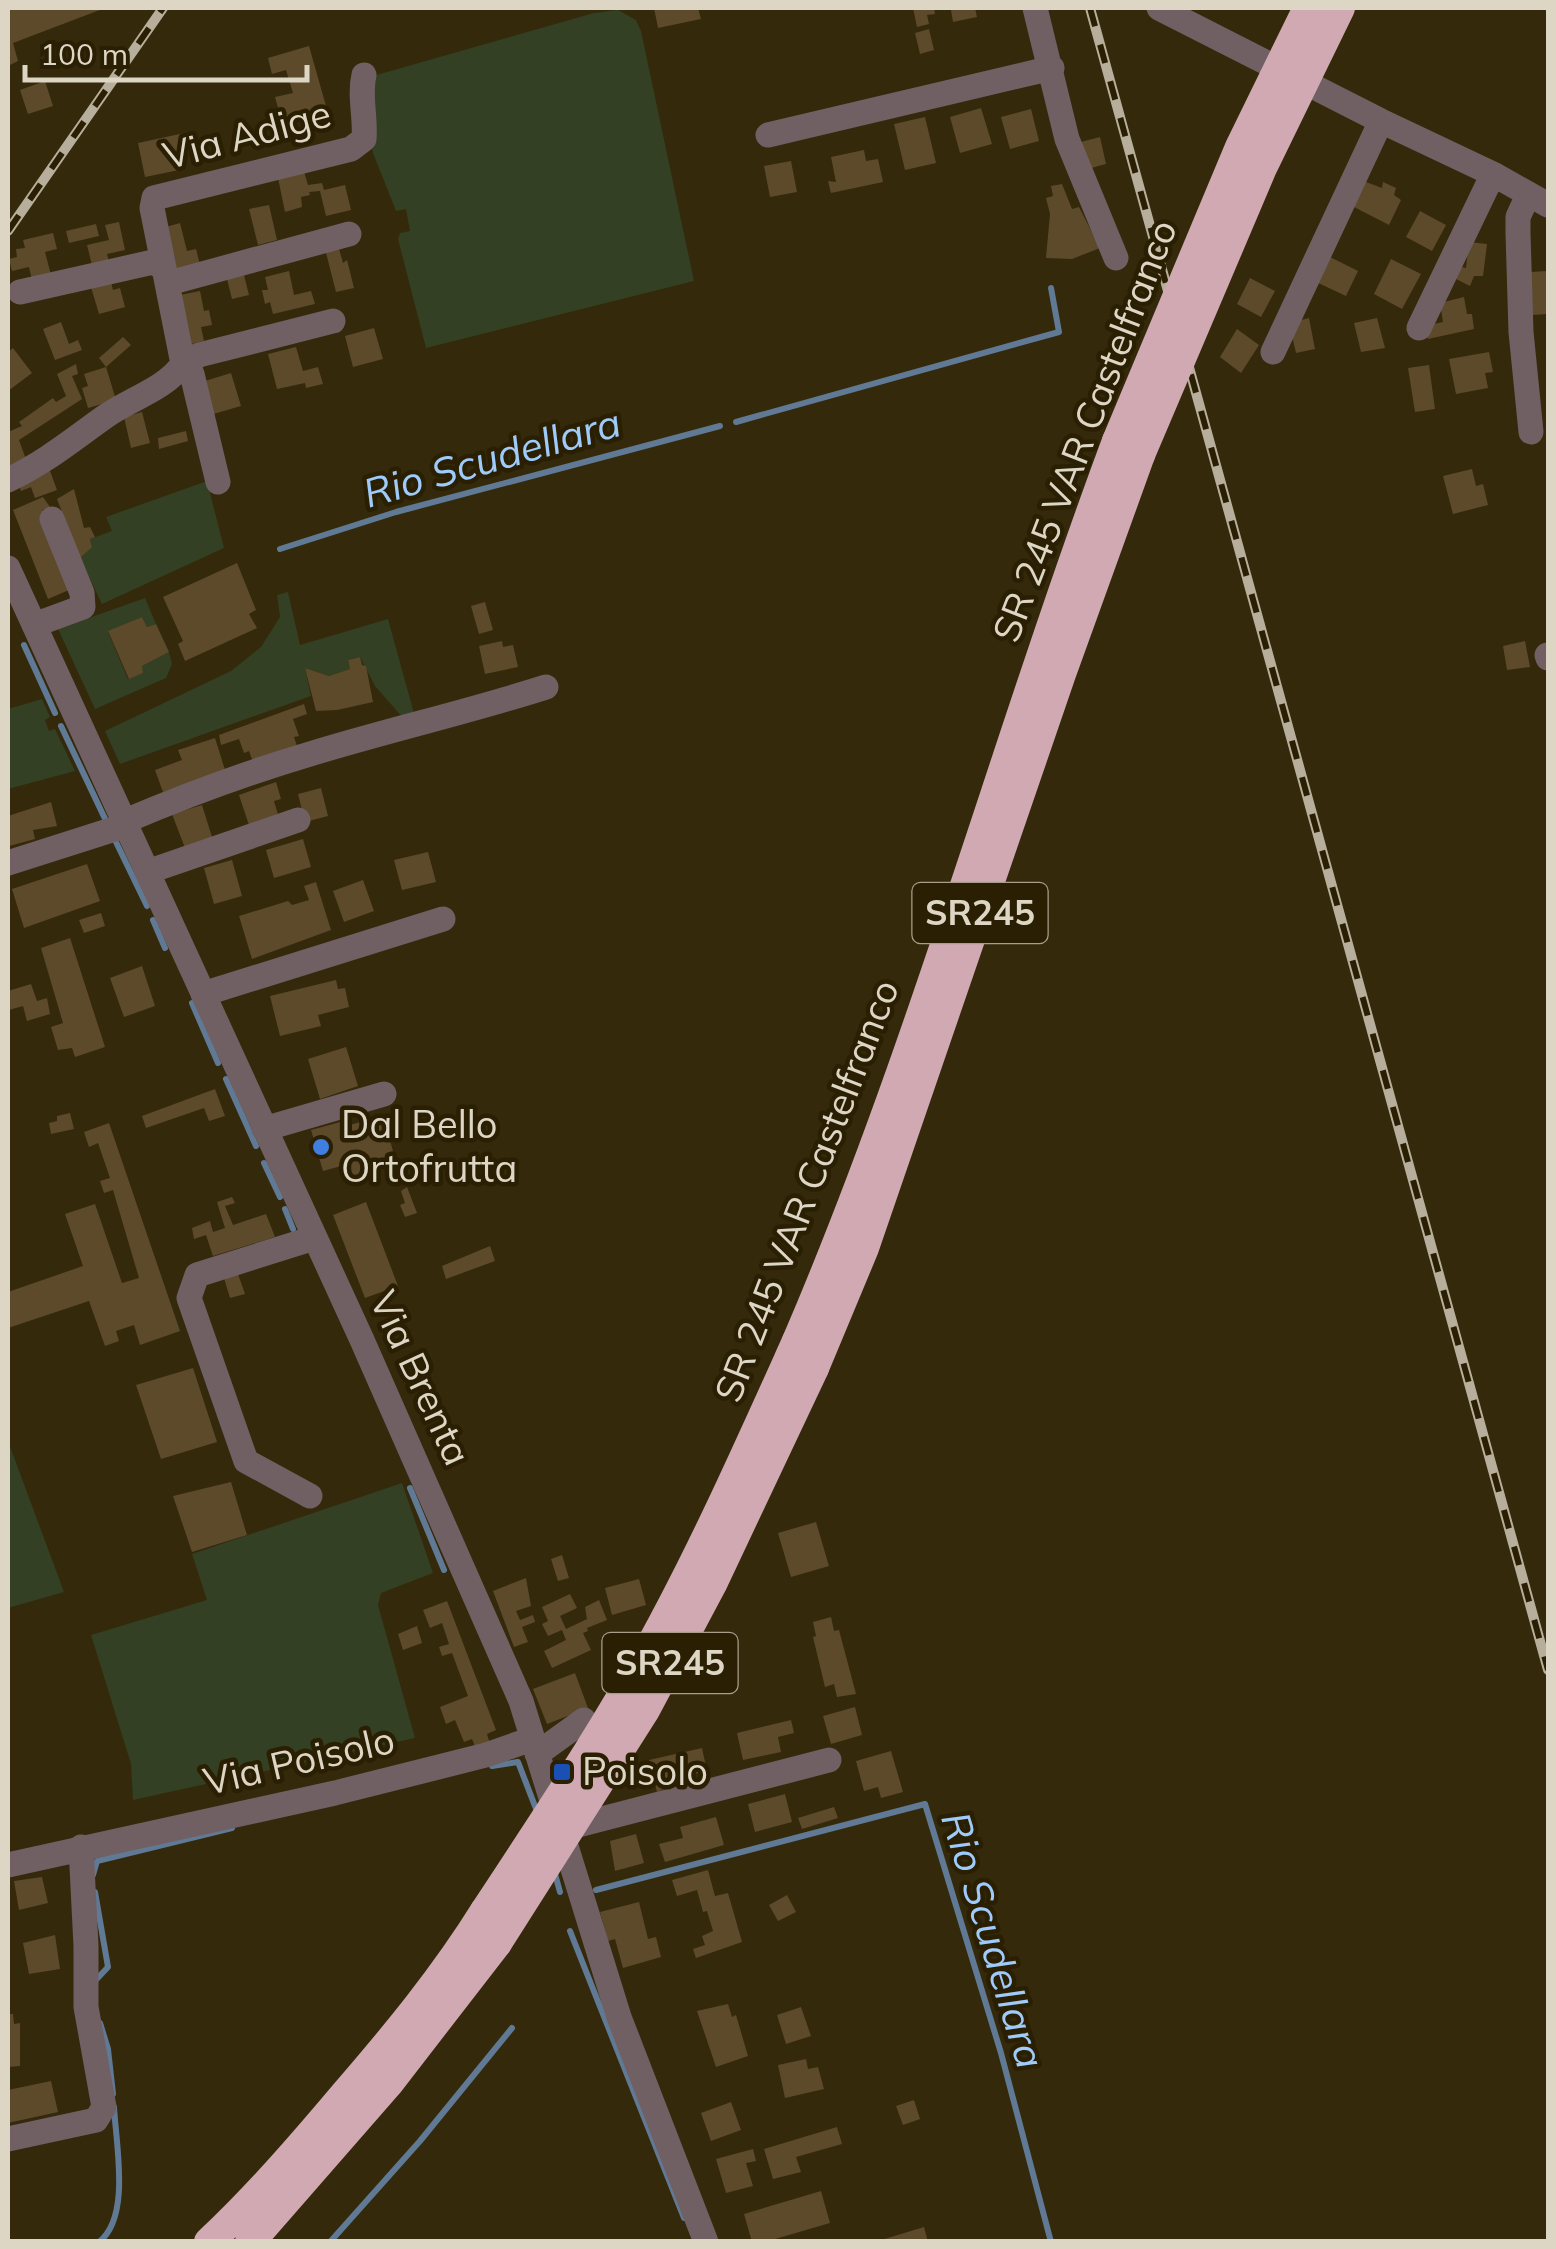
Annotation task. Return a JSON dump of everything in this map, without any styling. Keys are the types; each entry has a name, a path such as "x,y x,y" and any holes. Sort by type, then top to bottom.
{"highway":[{"name":"SR 245 VAR Castelfranco","path":"250,2242 388,2084 497,1942 645,1710 712,1584 814,1368 864,1248 1061,674 1129,448 1240,147 1308,8"},
{"name":"SR 245 VAR Castelfranco","path":"209,2242 302,2144 450,1965 576,1774 638,1669 730,1487 843,1230 913,1036 1037,664 1129,448 1340,8"}],"street":[{"path":"1035,8 1067,139 1116,258"},
{"path":"1159,8 1538,200 1518,217 1521,332 1531,432"},
{"path":"768,135 1052,68"},
{"name":"Via Adige","path":"218,482 192,374 184,364 152,208 154,198 352,150 364,139 364,76"},
{"path":"1273,352 1382,122"},
{"path":"1419,328 1493,174"},
{"path":"20,292 153,262 167,276 349,234"},
{"path":"8,480 47,462 107,415 145,391 172,380 184,364 199,355 333,321"},
{"path":"34,625 83,607 82,593 52,519"},
{"name":"Via Brenta","path":"8,568 425,1479 521,1701 632,2054 706,2242"},
{"path":"8,863 124,824 172,800 312,753 465,713 546,687"},
{"path":"147,872 298,820"},
{"path":"201,990 443,919"},
{"path":"264,1129 384,1094"},
{"path":"310,1496 246,1461 189,1298 197,1275 314,1238"},
{"name":"Via Poisolo","path":"8,1865 535,1746 584,1720"},
{"path":"561,1829 829,1760"},
{"path":"8,2139 96,2120 104,2107 86,2007 81,1847"}],"green space":[{"path":"618,10 636,20 641,31 694,281 426,348 398,239 400,233 410,231 406,209 396,211 373,153 368,129 373,76 594,13"},
{"path":"207,481 224,548 102,604 80,558 92,546 90,539 112,531 106,517"},
{"path":"288,592 300,645 388,619 415,717 404,719 375,686 360,657 348,660 350,669 329,676 305,668 311,696 120,764 105,731 231,671 261,647 280,617 277,595"},
{"path":"145,598 156,624 147,627 142,617 108,632 128,679 142,673 142,666 169,652 172,664 166,678 95,709 58,629"},
{"path":"42,699 50,717 45,720 49,731 55,729 75,771 8,789 8,709"},
{"path":"8,1441 64,1592 8,1608"},
{"path":"402,1483 433,1573 381,1593 378,1605 415,1738 133,1800 131,1764 91,1635 207,1600 192,1554"}],"building":[{"path":"8,8 105,8 13,43 18,61 8,66"},
{"path":"654,8 698,8 701,19 658,28"},
{"path":"913,8 934,8 935,14 927,15 929,24 917,27"},
{"path":"975,8 977,17 953,22 951,10"},
{"path":"929,29 934,50 920,54 915,33"},
{"path":"309,46 328,113 282,122 275,97 293,93 286,70 272,74 268,58"},
{"path":"45,81 53,106 28,114 20,90"},
{"path":"981,108 992,144 960,153 950,117"},
{"path":"1031,109 1039,141 1010,149 1001,117"},
{"path":"925,117 936,163 905,170 894,124"},
{"path":"189,132 193,152 181,154 184,169 145,177 138,143"},
{"path":"1100,137 1106,164 1084,170 1077,143"},
{"path":"864,150 866,161 878,159 883,182 831,193 828,181 836,182 831,157"},
{"path":"791,161 797,192 770,197 764,166"},
{"path":"304,172 308,185 322,183 324,190 345,185 351,210 326,216 320,191 309,192 310,195 301,197 302,207 285,212 278,178"},
{"path":"1366,182 1382,188 1383,182 1396,188 1394,195 1401,200 1389,225 1354,207"},
{"path":"1062,184 1072,209 1079,207 1100,248 1072,259 1046,258 1050,214 1046,198 1053,196 1051,186"},
{"path":"269,205 277,240 258,245 249,209"},
{"path":"1420,211 1446,225 1432,251 1406,237"},
{"path":"119,222 125,250 107,254 111,269 94,273 87,245 109,240 105,225"},
{"path":"180,223 187,251 196,249 200,265 171,273 159,229"},
{"path":"96,224 99,236 69,243 66,231"},
{"path":"53,233 57,249 45,252 52,279 33,284 29,267 12,271 9,259 17,257 16,249 25,248 23,240"},
{"path":"1469,242 1487,244 1483,276 1474,276 1470,286 1454,278 1458,266 1466,268"},
{"path":"338,245 343,263 347,260 354,288 336,292 325,249"},
{"path":"1326,255 1358,271 1346,296 1314,281"},
{"path":"1391,259 1421,274 1402,309 1374,294"},
{"path":"243,271 249,295 232,299 226,275"},
{"path":"289,271 294,295 311,291 315,304 273,314 270,302 265,304 265,277"},
{"path":"1548,271 1548,314 1532,315 1530,272"},
{"path":"1250,278 1275,291 1261,317 1237,304"},
{"path":"111,282 113,290 120,288 125,307 99,314 91,287"},
{"path":"200,291 212,325 201,327 204,341 191,344 175,296"},
{"path":"1464,297 1474,329 1428,339 1424,326 1443,322 1440,303"},
{"path":"1309,318 1315,349 1296,353 1289,323"},
{"path":"1377,318 1385,348 1361,352 1354,323"},
{"path":"61,322 69,344 78,340 82,350 55,360 43,329"},
{"path":"374,328 383,359 353,367 345,336"},
{"path":"1237,329 1259,345 1241,373 1220,357"},
{"path":"123,337 131,345 106,367 99,358"},
{"path":"296,347 303,371 318,367 323,384 277,389 268,354"},
{"path":"13,348 32,373 8,391 8,352"},
{"path":"1489,352 1493,372 1485,373 1488,388 1456,394 1449,359"},
{"path":"76,364 78,374 72,376 82,399 19,440 28,465 8,473 8,432 22,426 19,422 53,398 56,402 66,396 57,374"},
{"path":"1429,365 1435,409 1415,412 1408,368"},
{"path":"106,367 116,400 88,408 82,388 88,386 84,374"},
{"path":"231,373 241,406 210,415 205,381"},
{"path":"142,412 150,443 131,448 124,417"},
{"path":"186,431 188,441 159,449 158,438"},
{"path":"49,468 57,490 35,498 31,487 21,491 17,480"},
{"path":"1472,469 1476,486 1483,484 1488,505 1453,514 1443,476"},
{"path":"74,489 84,528 90,527 95,537 90,539 92,547 80,558 57,499"},
{"path":"43,497 50,507 42,510 76,587 48,599 13,510"},
{"path":"237,563 256,610 249,614 257,628 185,661 178,644 183,641 163,597"},
{"path":"485,602 493,630 479,634 471,606"},
{"path":"142,617 147,627 156,624 169,652 142,666 143,673 129,679 108,631"},
{"path":"502,641 503,647 513,645 518,667 485,674 479,646"},
{"path":"1525,641 1530,667 1507,670 1503,646"},
{"path":"360,657 366,666 373,702 316,711 305,668 329,676 350,669 348,660"},
{"path":"304,704 307,714 293,719 299,736 294,737 297,746 253,762 249,751 244,753 239,739 221,745 219,735"},
{"path":"215,738 226,773 163,792 155,770 182,760 178,750"},
{"path":"276,782 281,799 274,801 279,818 250,828 239,795"},
{"path":"321,788 328,816 305,822 298,794"},
{"path":"51,802 57,826 33,830 35,839 9,846 8,816"},
{"path":"202,805 212,837 185,848 172,814"},
{"path":"303,839 311,867 274,878 266,850"},
{"path":"428,852 436,882 402,890 394,860"},
{"path":"232,860 242,896 214,904 204,868"},
{"path":"87,864 100,901 24,928 12,889"},
{"path":"363,880 374,911 344,922 333,891"},
{"path":"316,882 331,930 252,959 239,916 288,901 292,905 309,900 304,886"},
{"path":"101,913 105,926 84,933 79,920"},
{"path":"70,938 105,1047 75,1057 72,1048 58,1050 51,1027 63,1023 41,948"},
{"path":"142,966 155,1006 124,1017 110,978"},
{"path":"336,980 338,989 345,988 349,1007 318,1015 321,1026 280,1036 270,996"},
{"path":"31,984 37,1001 47,998 50,1014 27,1021 23,1006 9,1010 8,991"},
{"path":"346,1047 358,1086 320,1099 308,1059"},
{"path":"215,1089 225,1116 209,1121 204,1108 146,1128 142,1116"},
{"path":"70,1113 74,1129 51,1134 49,1123"},
{"path":"383,1116 397,1165 346,1179 341,1166 323,1171 311,1130"},
{"path":"109,1123 180,1331 140,1345 134,1325 116,1331 119,1341 105,1346 89,1301 8,1328 8,1292 83,1266 65,1214 95,1204 122,1283 139,1278 113,1190 104,1193 100,1181 110,1178 98,1143 89,1147 84,1132"},
{"path":"407,1187 417,1213 405,1217 400,1205 405,1203 401,1191"},
{"path":"232,1197 235,1203 225,1206 233,1225 266,1214 275,1237 213,1256 206,1235 194,1239 192,1228 210,1221 213,1232 225,1228 217,1202"},
{"path":"366,1202 398,1286 365,1298 333,1215"},
{"path":"490,1246 495,1261 446,1279 442,1266"},
{"path":"238,1274 245,1294 230,1298 224,1278"},
{"path":"193,1368 217,1442 161,1459 136,1385"},
{"path":"231,1482 247,1535 192,1552 173,1496"},
{"path":"816,1522 829,1566 791,1577 778,1533"},
{"path":"562,1555 569,1578 558,1581 551,1559"},
{"path":"526,1578 531,1606 516,1611 520,1620 533,1615 535,1622 522,1627 528,1642 514,1647 493,1591"},
{"path":"639,1579 646,1605 612,1615 605,1588"},
{"path":"570,1594 577,1608 560,1616 566,1629 587,1619 585,1607 599,1600 607,1620 583,1633 591,1650 552,1668 544,1651 566,1640 562,1630 548,1636 542,1624 548,1621 542,1607"},
{"path":"447,1601 496,1730 487,1734 490,1744 476,1749 472,1739 464,1742 455,1720 446,1724 440,1707 468,1696 452,1653 442,1656 439,1647 449,1644 442,1623 430,1628 423,1610"},
{"path":"831,1617 834,1631 839,1630 856,1694 837,1697 834,1684 825,1687 813,1622"},
{"path":"417,1626 422,1643 403,1650 398,1634"},
{"path":"575,1673 588,1708 547,1724 533,1689"},
{"path":"855,1707 862,1735 831,1744 823,1716"},
{"path":"791,1720 794,1733 778,1737 781,1752 743,1760 737,1733"},
{"path":"702,1748 707,1771 681,1777 683,1781 657,1792 649,1760"},
{"path":"891,1751 903,1792 881,1798 878,1787 864,1791 856,1761"},
{"path":"785,1794 792,1822 755,1832 748,1804"},
{"path":"834,1807 838,1818 802,1829 798,1818"},
{"path":"716,1817 724,1845 665,1862 659,1844 683,1838 680,1827"},
{"path":"636,1834 644,1863 615,1871 610,1841"},
{"path":"708,1870 715,1896 728,1893 742,1942 696,1958 693,1949 705,1945 702,1936 713,1931 707,1911 703,1912 697,1890 677,1896 672,1880"},
{"path":"42,1877 48,1903 19,1910 14,1881"},
{"path":"787,1895 796,1912 778,1921 769,1905"},
{"path":"639,1902 648,1939 656,1937 661,1957 623,1968 615,1939 608,1941 600,1912"},
{"path":"55,1935 60,1969 29,1974 23,1943"},
{"path":"728,2004 732,2017 736,2015 748,2056 716,2067 697,2011"},
{"path":"801,2007 811,2036 786,2044 777,2015"},
{"path":"8,2014 13,2014 14,2024 20,2023 20,2066 8,2067"},
{"path":"806,2059 808,2069 818,2067 824,2089 785,2098 778,2065"},
{"path":"51,2081 58,2112 8,2123 8,2090"},
{"path":"914,2100 920,2119 903,2125 896,2106"},
{"path":"731,2102 741,2130 711,2141 701,2113"},
{"path":"837,2127 842,2144 796,2157 801,2172 773,2179 764,2149"},
{"path":"753,2149 756,2161 746,2163 753,2186 726,2193 716,2159"},
{"path":"821,2191 830,2223 765,2242 752,2242 744,2214"},
{"path":"924,2227 928,2242 878,2241"}],"waterway":[{"name":"Rio Scudellara","path":"736,422 1059,332 1051,288"},
{"name":"Rio Scudellara","path":"280,549 396,512 720,426"},
{"path":"24,645 55,713"},
{"path":"61,726 107,823"},
{"path":"115,840 147,906"},
{"path":"153,920 165,948"},
{"path":"192,1003 218,1063"},
{"path":"226,1079 256,1146"},
{"path":"264,1163 280,1197"},
{"path":"285,1209 293,1229"},
{"path":"410,1488 444,1570"},
{"path":"492,1766 518,1762 538,1814"},
{"name":"Rio Scudellara","path":"596,1890 925,1804 1001,2053 1051,2242"},
{"path":"93,1875 97,1861 232,1828"},
{"path":"555,1874 560,1892"},
{"path":"94,1982 108,1967 95,1892"},
{"path":"570,1931 684,2218"},
{"path":"100,2023 108,2049 113,2094"},
{"path":"330,2242 420,2141 512,2028"},
{"path":"99,2242 109,2231 118,2198 114,2107"}],"railway":[{"path":"8,231 163,8"},
{"path":"1090,8 1548,1670"}],"place":[{"name":"Dal Bello Ortofrutta","path":"321,1147"},
{"name":"Poisolo","path":"562,1772"}]}
